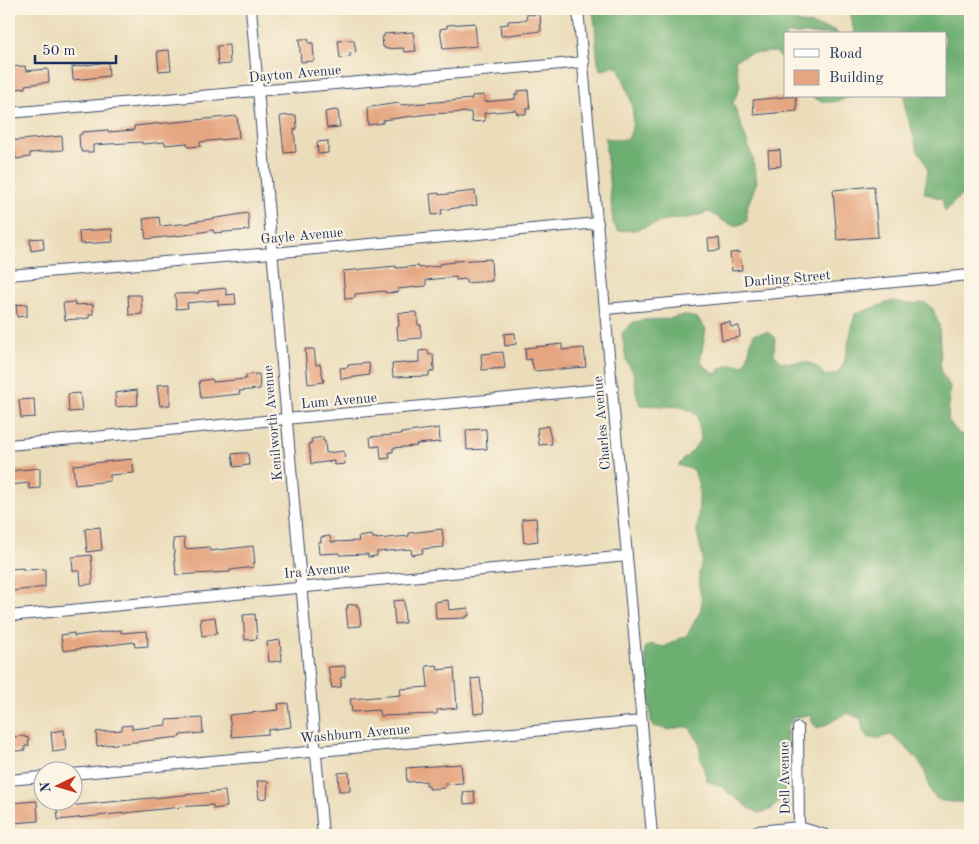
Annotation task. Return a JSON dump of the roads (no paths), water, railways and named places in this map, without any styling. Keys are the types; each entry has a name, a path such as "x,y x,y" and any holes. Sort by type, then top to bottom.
{"street":[{"name":"Kenilworth Avenue","path":"252,9 323,835"},
{"name":"Charles Avenue","path":"578,9 652,835"},
{"name":"Dayton Avenue","path":"9,114 584,62"},
{"name":"Gayle Avenue","path":"9,275 598,223"},
{"name":"Darling Street","path":"606,309 970,275"},
{"name":"Lum Avenue","path":"9,445 613,388"},
{"name":"Ira Avenue","path":"9,616 627,556"},
{"name":"Washburn Avenue","path":"82,773 641,721"},
{"name":"Dell Avenue","path":"798,728 800,827"},
{"path":"9,780 32,778"},
{"path":"745,835 758,831 800,827 826,835"}]}
